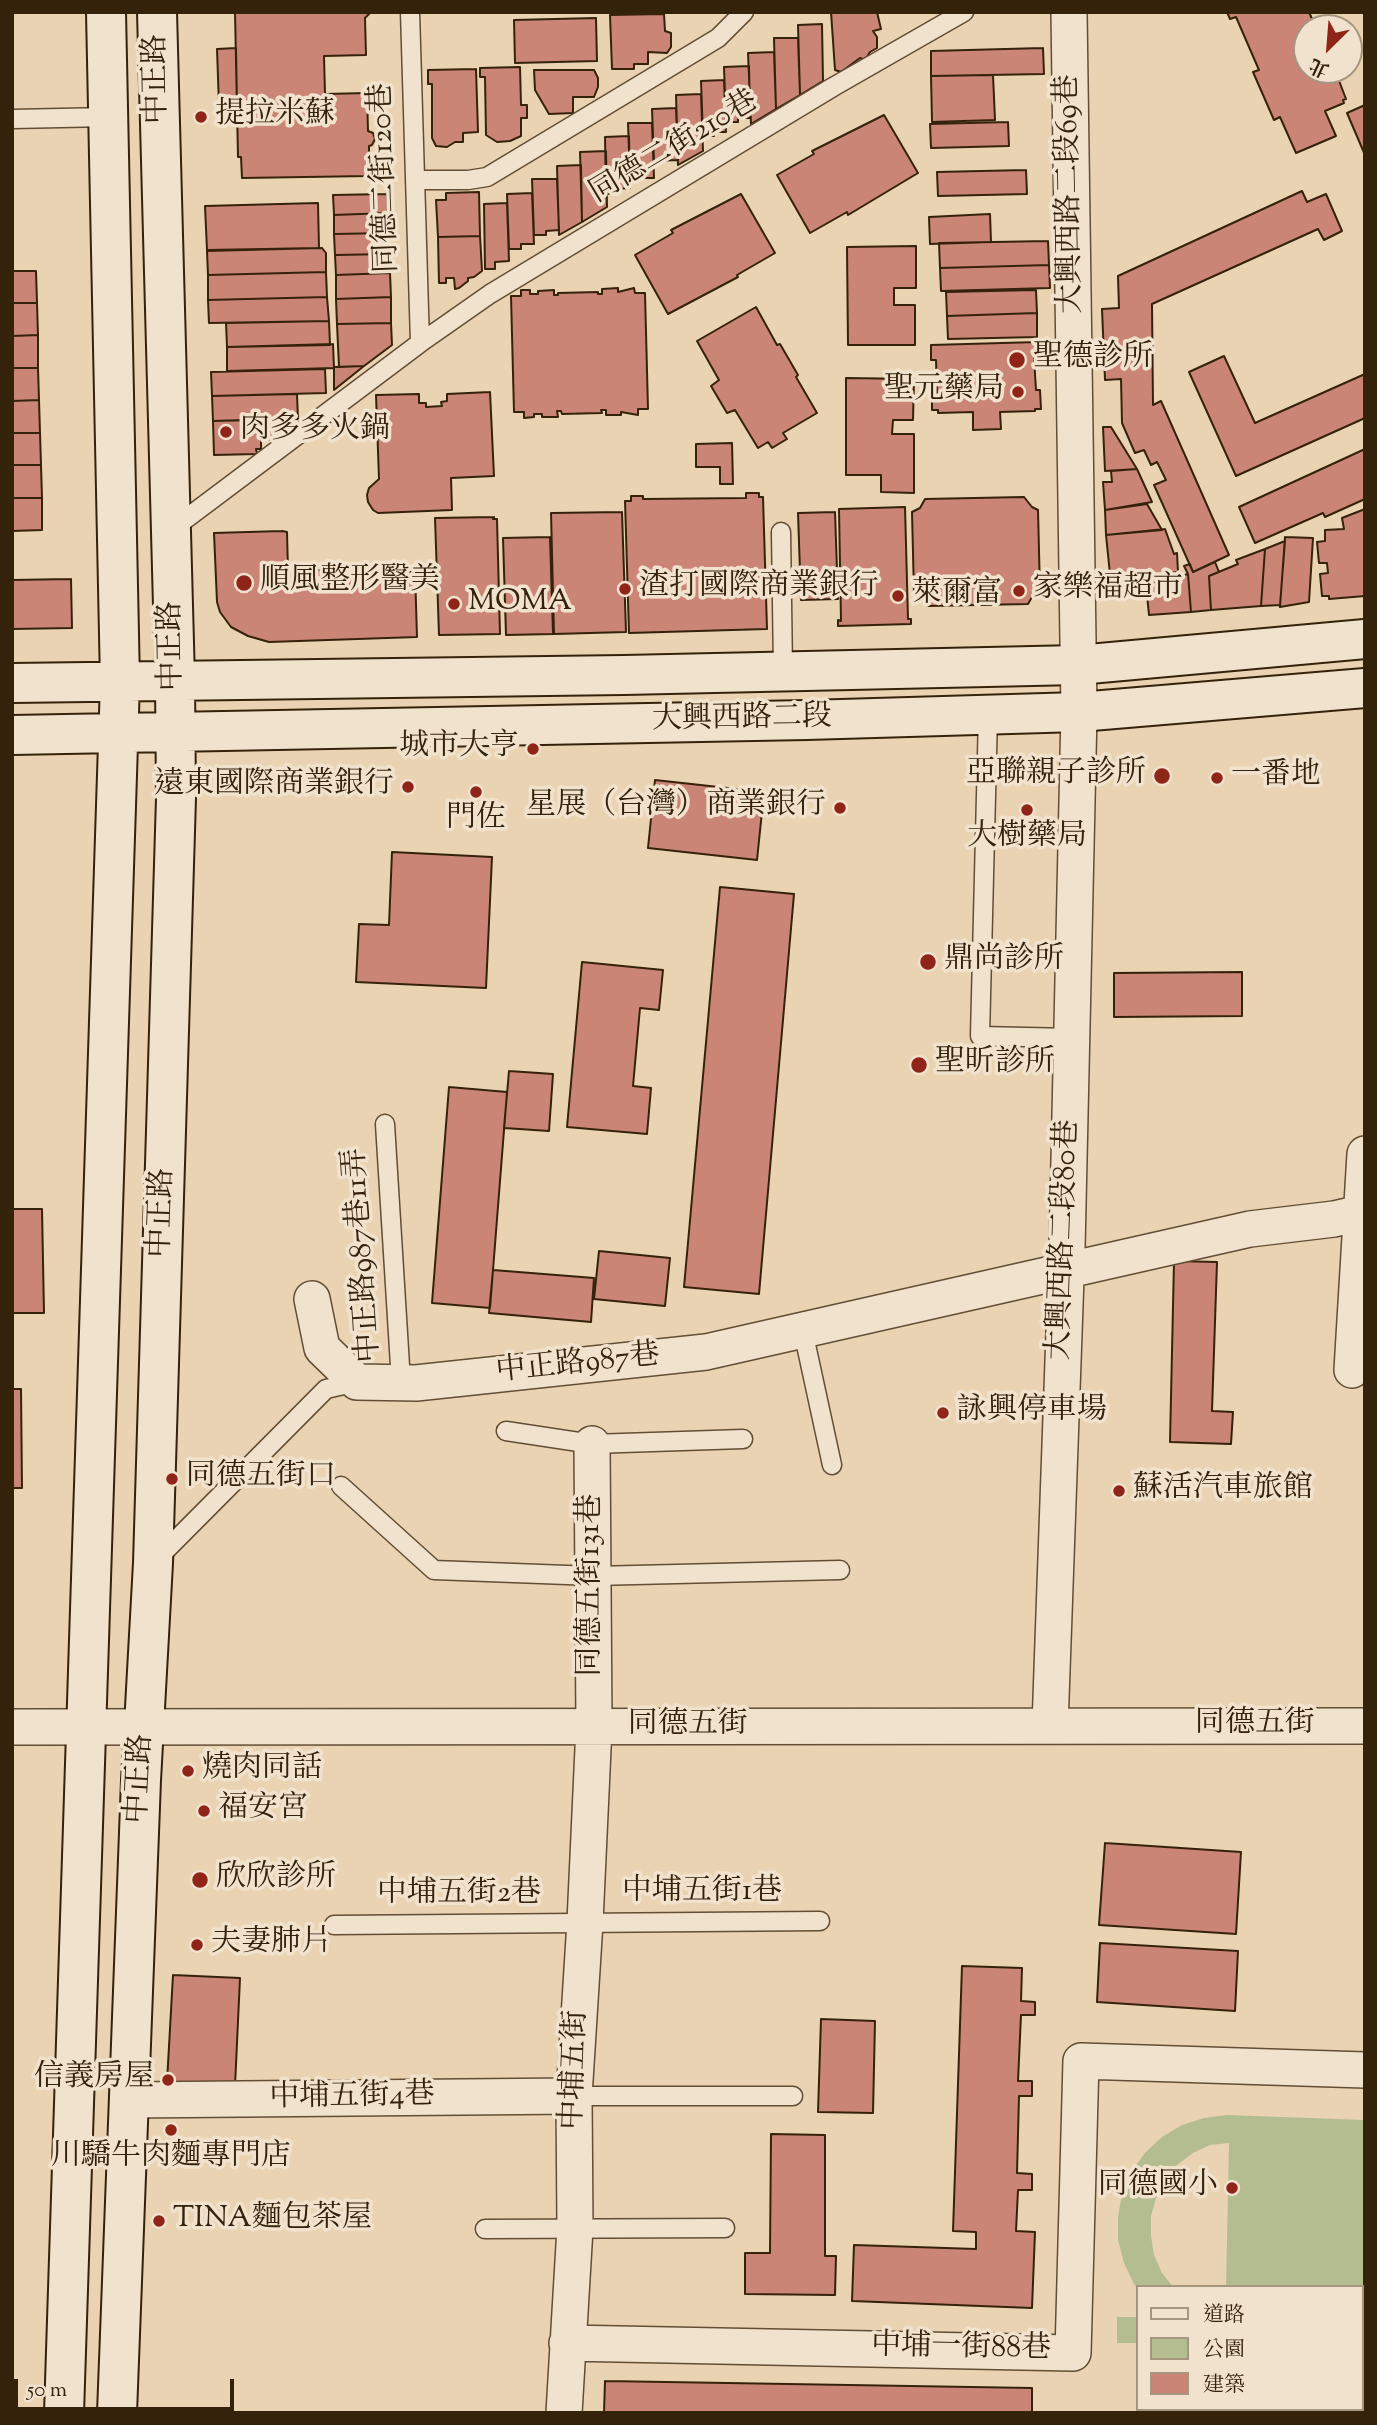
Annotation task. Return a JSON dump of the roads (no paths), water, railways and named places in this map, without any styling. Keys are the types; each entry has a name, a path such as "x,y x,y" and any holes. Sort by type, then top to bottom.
{"street":[{"name":"中正路","path":"64,2413 120,681 106,12"},
{"name":"中正路","path":"117,2413 153,1563 175,851 175,680 157,12"},
{"name":"大興西路二段69巷","path":"1069,12 1079,712"},
{"name":"大興西路二段","path":"12,683 1078,664 1365,639"},
{"name":"大興西路二段","path":"12,735 807,720 1079,712 1365,688"},
{"name":"大興西路二段80巷","path":"1050,1726 1066,1272 1079,712"},
{"path":"1352,1370 1365,1154"},
{"name":"中正路987巷","path":"357,1382 401,1382 706,1352 1250,1229 1334,1219 1363,1212"},
{"path":"312,1299 322,1348 357,1382"},
{"name":"同德五街131巷","path":"592,1444 594,1727"},
{"name":"同德五街","path":"12,1727 1365,1726"},
{"name":"中埔五街","path":"564,2413 575,2228 574,2096 594,1727"},
{"name":"中埔一街88巷","path":"567,2343 1073,2353 1081,2061 1365,2070"},
{"name":"中埔五街4巷","path":"130,2100 574,2096"}],"lane":[{"name":"同德二街120巷","path":"410,12 420,343"},
{"path":"416,180 468,180 487,177 718,38 744,12"},
{"name":"同德二街210巷","path":"171,530 420,343 490,294 832,87 964,12"},
{"path":"12,119 109,117"},
{"path":"781,532 783,671"},
{"path":"988,715 980,1036 1072,1038"},
{"name":"中正路987巷11弄","path":"385,1124 401,1382"},
{"path":"803,1331 832,1465"},
{"name":"中正路987巷","path":"153,1563 327,1389 357,1382"},
{"path":"506,1431 592,1444 743,1439"},
{"path":"341,1486 434,1570 594,1576 840,1570"},
{"name":"中埔五街1巷","path":"585,1922 820,1921"},
{"name":"中埔五街2巷","path":"334,1925 585,1922"},
{"path":"574,2096 793,2096"},
{"path":"485,2229 725,2228"}],"place":[{"name":"提拉米蘇","path":"201,117"},
{"name":"聖德診所","path":"1017,360"},
{"name":"聖元藥局","path":"1018,392"},
{"name":"肉多多火鍋","path":"226,432"},
{"name":"順風整形醫美","path":"244,583"},
{"name":"渣打國際商業銀行","path":"625,589"},
{"name":"家樂福超市","path":"1019,591"},
{"name":"萊爾富","path":"898,596"},
{"name":"MOMA","path":"454,604"},
{"name":"城市大亨","path":"533,749"},
{"name":"亞聯親子診所","path":"1162,776"},
{"name":"一番地","path":"1217,778"},
{"name":"遠東國際商業銀行","path":"408,787"},
{"name":"門佐","path":"476,792"},
{"name":"星展（台灣）商業銀行","path":"840,808"},
{"name":"大樹藥局","path":"1027,810"},
{"name":"鼎尚診所","path":"928,962"},
{"name":"聖昕診所","path":"919,1065"},
{"name":"詠興停車場","path":"943,1413"},
{"name":"同德五街口","path":"172,1479"},
{"name":"蘇活汽車旅館","path":"1119,1491"},
{"name":"燒肉同話","path":"188,1771"},
{"name":"福安宮","path":"204,1811"},
{"name":"欣欣診所","path":"200,1880"},
{"name":"夫妻肺片","path":"197,1945"},
{"name":"信義房屋","path":"168,2080"},
{"name":"川驕牛肉麵專門店","path":"171,2130"},
{"name":"同德國小","path":"1232,2188"},
{"name":"TINA麵包茶屋","path":"159,2221"}]}
